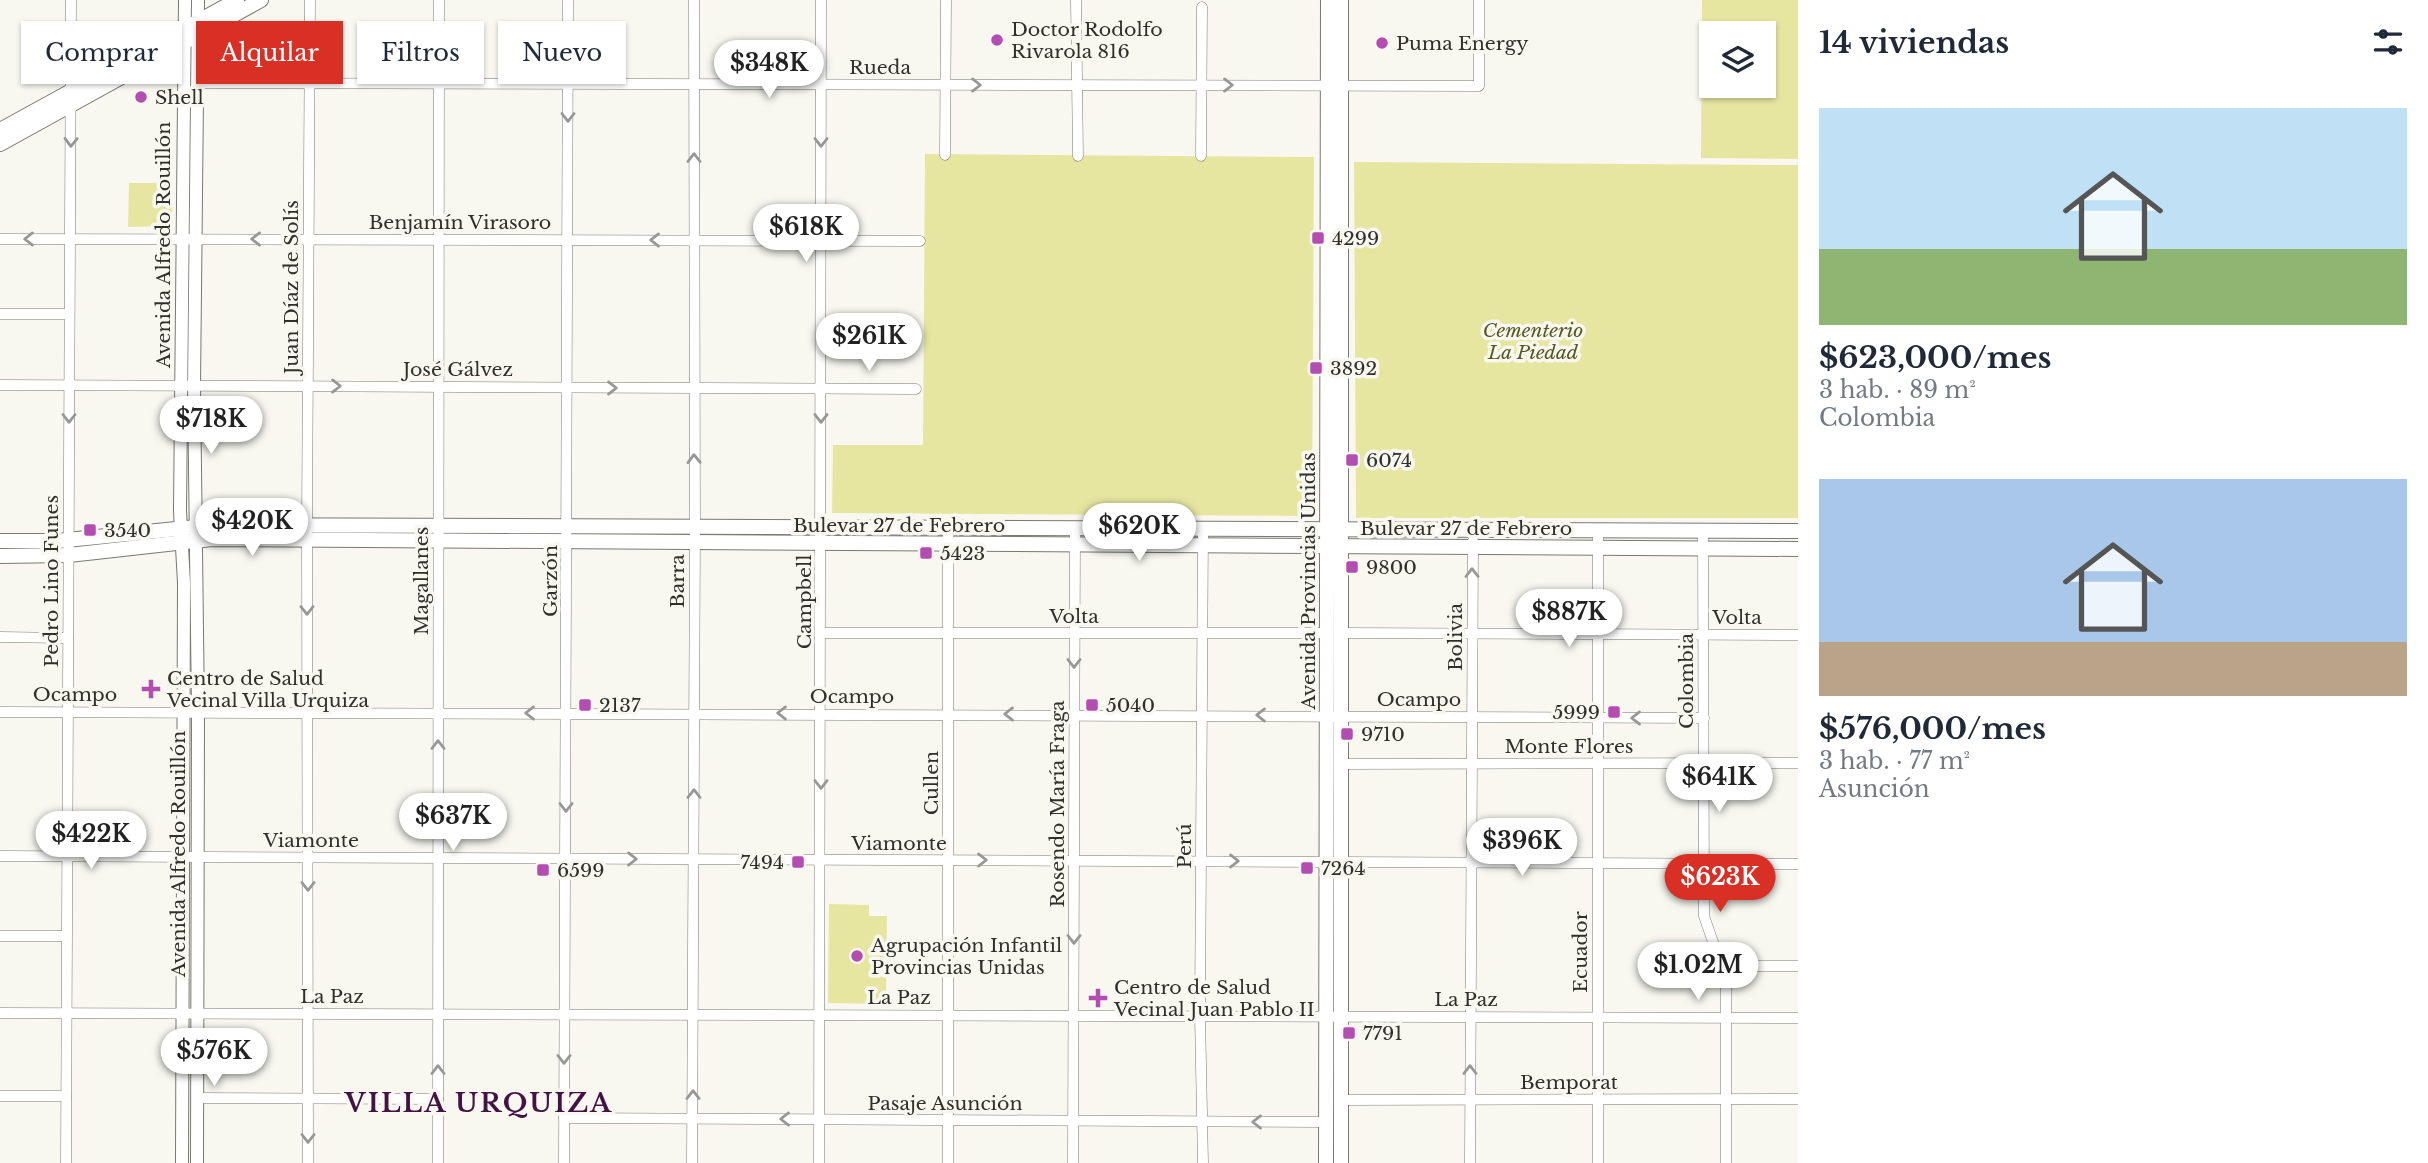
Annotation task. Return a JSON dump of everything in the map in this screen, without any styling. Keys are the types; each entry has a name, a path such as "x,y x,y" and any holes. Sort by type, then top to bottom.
{"main road":[{"path":"191,32 237,0"},
{"path":"0,144 71,98 191,32 261,0"},
{"name":"Avenida Provincias Unidas","path":"1326,1163 1333,1016 1334,862 1334,86 1328,0"},
{"name":"Avenida Provincias Unidas","path":"1334,86 1341,0"},
{"path":"0,130 71,98"},
{"name":"Bulevar 27 de Febrero","path":"0,541 69,540 307,526 1798,531"},
{"name":"Bulevar 27 de Febrero","path":"0,555 69,555 189,534 307,541 1798,549"},
{"name":"Avenida Provincias Unidas","path":"1334,716 1340,764 1334,862"},
{"name":"Avenida Provincias Unidas","path":"1333,1016 1341,1100 1341,1163"}],"street":[{"name":"Pedro Lino Funes","path":"66,1163 71,0"},
{"name":"Avenida Alfredo Rouillón","path":"185,0 196,74"},
{"name":"Avenida Alfredo Rouillón","path":"182,1163 182,856 189,534 191,32 198,0"},
{"name":"Juan Díaz de Solís","path":"310,0 310,21"},
{"name":"Magallanes","path":"439,0 439,21"},
{"name":"Garzón","path":"568,0 568,21"},
{"name":"Barra","path":"692,1163 694,0"},
{"name":"Campbell","path":"819,1163 821,0"},
{"path":"945,155 946,0"},
{"path":"1076,0 1078,156"},
{"name":"Rueda","path":"626,84 1479,86 1479,0"},
{"path":"1201,156 1202,7"},
{"name":"Avenida Alfredo Rouillón","path":"189,239 197,84"},
{"name":"Juan Díaz de Solís","path":"308,1163 307,526 310,84"},
{"name":"Magallanes","path":"438,1163 439,84"},
{"name":"Garzón","path":"564,1163 568,84"},
{"name":"Benjamín Virasoro","path":"0,239 920,241"},
{"path":"0,314 69,314"},
{"name":"José Gálvez","path":"0,385 916,389"},
{"name":"Cullen","path":"948,528 948,1163"},
{"name":"Rosendo María Fraga","path":"1073,1163 1075,529"},
{"name":"Perú","path":"1203,529 1200,1016 1203,1163"},
{"name":"Bolivia","path":"1470,1163 1473,530"},
{"name":"Ecuador","path":"1598,531 1598,1163"},
{"name":"Colombia","path":"1703,531 1704,916 1713,942 1726,966 1726,1163"},
{"name":"Avenida Alfredo Rouillón","path":"189,534 198,712 197,1163"},
{"name":"Volta","path":"821,633 1798,635"},
{"path":"0,637 68,638"},
{"name":"Ocampo","path":"0,712 1704,718"},
{"name":"Monte Flores","path":"1340,764 1798,763"},
{"name":"Viamonte","path":"0,856 1798,864"},
{"path":"0,936 66,936"},
{"path":"1726,966 1798,966"},
{"name":"La Paz","path":"0,1013 1798,1018"},
{"path":"0,1096 66,1096"},
{"path":"197,1098 438,1099"},
{"name":"Bemporat","path":"1341,1100 1798,1099"},
{"name":"Pasaje Asunción","path":"564,1118 1326,1122"}],"green space":[{"path":"1702,0 1798,0 1798,159 1701,158 1701,98 1776,98 1776,21 1702,21"},
{"path":"925,154 1314,157 1312,516 832,513 833,445 923,445"},
{"name":"Cementerio La Piedad","path":"1354,162 1798,165 1798,518 1356,518"},
{"path":"129,183 173,183 172,220 166,226 128,227"},
{"name":"Agrupación Infantil Provincias Unidas","path":"829,904 869,905 869,916 887,916 886,1004 828,1003"}],"place":[{"name":"Doctor Rodolfo Rivarola 816","path":"997,40"},
{"name":"Puma Energy","path":"1382,43"},
{"name":"Shell","path":"141,97"},
{"name":"4299","path":"1318,238"},
{"name":"3892","path":"1316,368"},
{"name":"6074","path":"1352,460"},
{"name":"3540","path":"90,530"},
{"name":"5423","path":"926,553"},
{"name":"9800","path":"1352,567"},
{"name":"Centro de Salud Vecinal Villa Urquiza","path":"151,689"},
{"name":"2137","path":"585,705"},
{"name":"5040","path":"1092,705"},
{"name":"5999","path":"1614,712"},
{"name":"9710","path":"1347,734"},
{"name":"7494","path":"798,862"},
{"name":"7264","path":"1307,868"},
{"name":"6599","path":"543,870"},
{"name":"Agrupación Infantil Provincias Unidas","path":"857,956"},
{"name":"Centro de Salud Vecinal Juan Pablo II","path":"1098,998"},
{"name":"7791","path":"1349,1033"}],"district":[{"name":"VILLA URQUIZA","path":"479,1103"}]}
